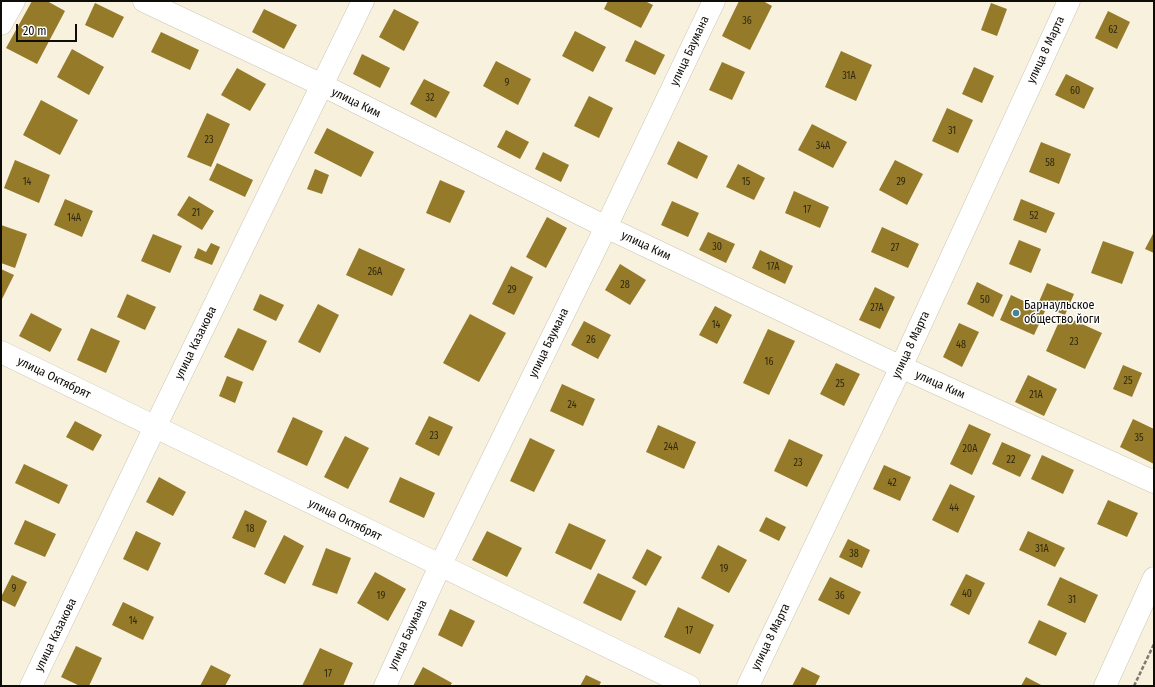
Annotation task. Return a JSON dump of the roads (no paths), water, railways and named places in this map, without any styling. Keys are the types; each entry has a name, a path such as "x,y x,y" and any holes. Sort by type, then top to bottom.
{"street":[{"path":"1,24 14,1"},
{"name":"улица Ким","path":"144,1 322,86 606,227 901,367 1154,482"},
{"name":"улица Казакова","path":"31,686 155,427 363,1"},
{"name":"улица Баумана","path":"385,686 440,566 606,227 714,1"},
{"name":"улица 8 Марта","path":"748,686 901,367 1069,1"},
{"name":"улица Октябрят","path":"1,352 690,686"},
{"path":"1105,686 1154,578"}],"place":[{"name":"Барнаульское общество йоги","path":"1016,313"}]}
